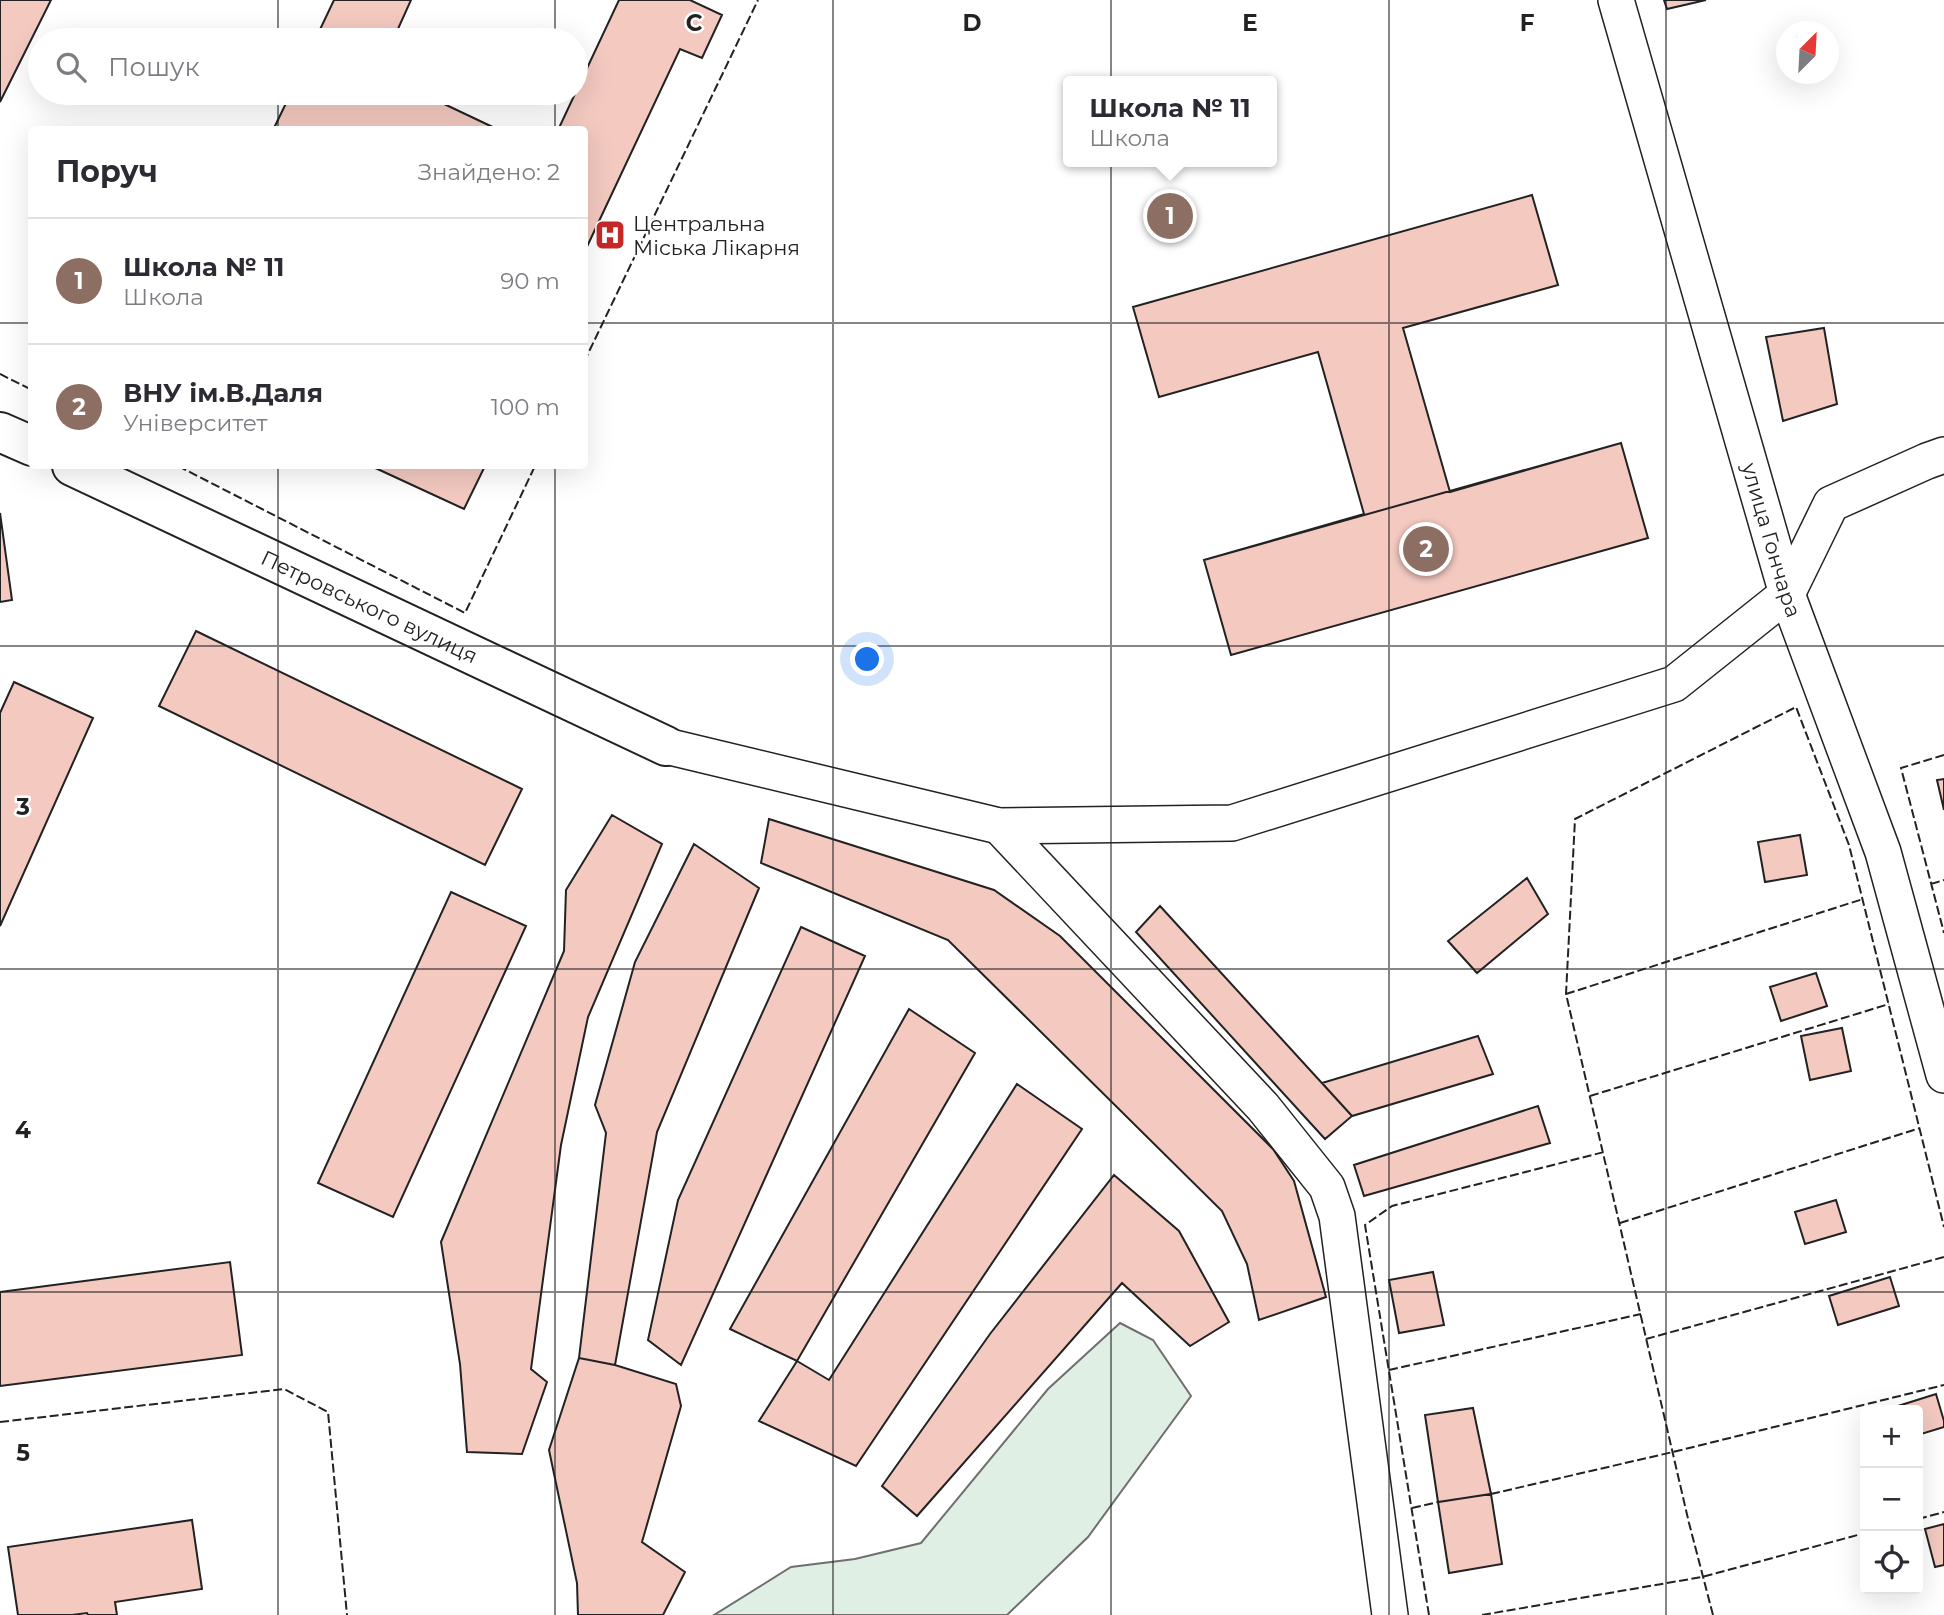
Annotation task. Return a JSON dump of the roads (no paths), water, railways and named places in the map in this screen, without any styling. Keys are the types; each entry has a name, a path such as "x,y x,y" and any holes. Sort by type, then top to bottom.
{"street":[{"name":"улица Гончара","path":"1616,0 1787,594 1884,852 1944,1075"},
{"path":"0,432 28,444"},
{"path":"666,746 999,826 1231,823 1674,684 1787,594 1831,504 1944,455"},
{"name":"Петровського вулиця","path":"78,469 666,746"},
{"path":"999,826 1263,1107 1327,1187 1337,1216 1390,1615"}],"place":[{"name":"Школа № 11","path":"1170,216"},
{"name":"Центральна Міська Лікарня","path":"610,235"},
{"name":"ВНУ ім.В.Даля","path":"1426,549"}]}
